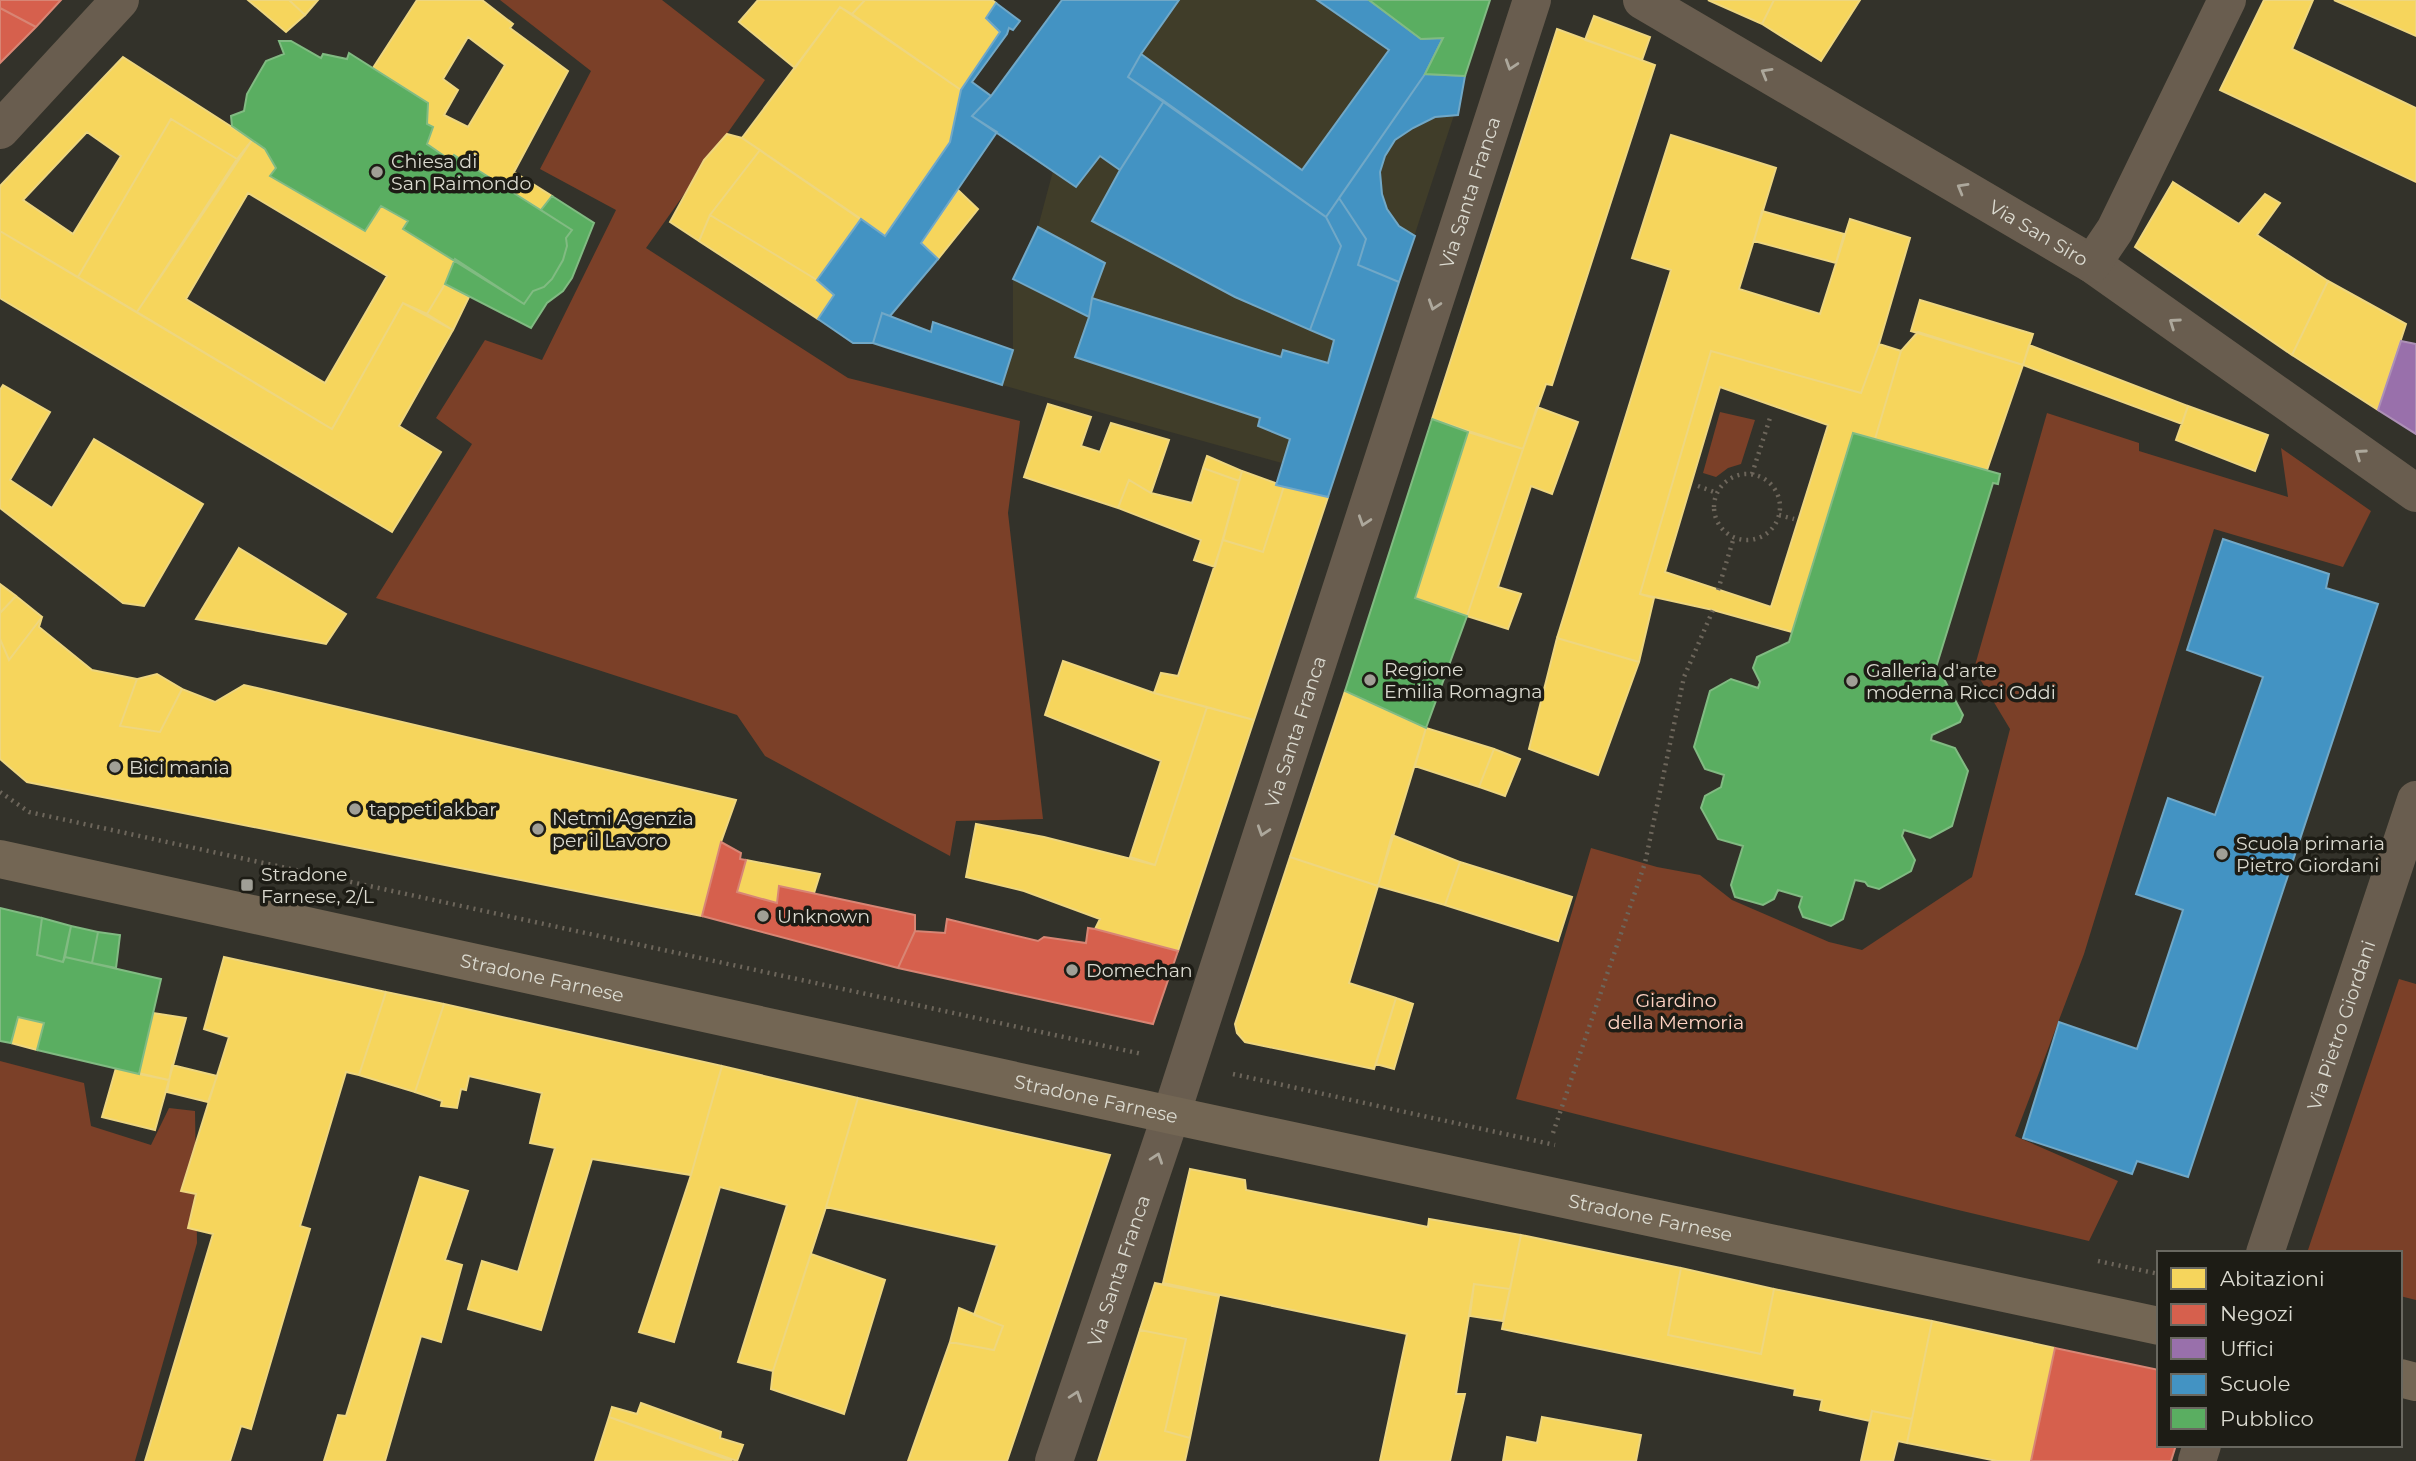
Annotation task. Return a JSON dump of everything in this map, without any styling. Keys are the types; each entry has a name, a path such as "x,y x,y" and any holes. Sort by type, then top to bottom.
{"street":[{"path":"0,130 120,0"},
{"name":"Via Santa Franca","path":"1054,1461 1171,1115 1532,0"},
{"name":"Via San Siro","path":"1642,0 2092,264 2416,494"},
{"path":"2092,264 2115,230 2227,0"},
{"name":"Via Pietro Giordani","path":"2266,1251 2416,800"},
{"name":"Stradone Farnese","path":"0,841 17,863 1171,1115 2157,1326"}],"path":[{"path":"1752,474 1770,418"},
{"path":"1752,474 1763,478 1777,494 1779,515 1766,533 1745,540 1734,537 1718,524 1714,503 1723,484 1731,478 1752,474"},
{"path":"1698,486 1717,492"},
{"path":"1779,515 1794,520"},
{"path":"1718,590 1734,537"},
{"path":"1553,1133 1646,863 1684,677 1713,610"},
{"path":"0,792 29,812 1563,1147"},
{"path":"2093,1260 2157,1274"}],"shaded area":[{"path":"1062,0 1369,0 1465,76 1341,459 1290,439 1282,463 1002,385 1013,350 1013,279 1038,227 1053,171 991,96"}],"green space":[{"path":"500,0 662,0 765,80 646,248 848,378 1020,421 1008,513 1043,819 956,821 950,856 765,756 737,715 376,598 472,444 436,418 485,340 542,360 616,210 540,169 591,71"},
{"path":"1720,412 1755,420 1741,464 1728,468 1716,477 1703,473"},
{"name":"Giardino della Memoria","path":"2047,413 2139,443 2139,451 2288,497 2281,448 2371,511 2343,567 2214,529 2084,954 2015,1136 2118,1181 2089,1241 1516,1099 1591,848 1657,867 1700,875 1732,900 1829,942 1862,950 1972,877 2010,729 1974,669"},
{"path":"2399,979 2416,984 2416,1300 2402,1296 2402,1251 2308,1251"},
{"path":"0,1061 84,1083 91,1126 151,1145 169,1108 195,1111 197,1243 135,1461 0,1461"}],"building: Abitazioni":[{"path":"248,0 289,0 305,15 286,32"},
{"path":"289,0 318,0 305,15"},
{"path":"417,0 482,0 513,24 510,28 568,71 514,172 552,196 541,210 454,155 450,160 427,144 433,127 427,124 428,103 373,68","holes":["468,37 505,65 468,127 444,115 458,90 443,79"]},
{"path":"758,0 865,0 852,14 840,7 795,68 739,22"},
{"path":"865,0 992,0 996,3 986,18 1000,32 961,90 852,14"},
{"path":"1708,0 1774,0 1762,24"},
{"path":"1774,0 1860,0 1821,61 1762,24"},
{"path":"2264,0 2313,0 2292,49 2416,108 2416,182 2220,90"},
{"path":"2334,0 2416,0 2416,36"},
{"path":"840,7 961,90 950,142 885,236 742,138"},
{"path":"1594,16 1650,37 1642,60 1585,40"},
{"path":"1557,29 1655,65 1552,385 1546,384 1523,449 1432,419"},
{"path":"123,57 252,140 237,159 171,119 78,277 0,231 0,186","holes":["87,132 121,156 73,234 23,200"]},
{"path":"171,119 237,159 137,312 78,277"},
{"path":"727,134 742,138 760,150 710,215 699,241 670,222 704,160"},
{"path":"1671,135 1776,168 1739,289 1820,314 1850,219 1910,238 1879,344 1861,393 1711,351 1640,594 1654,598 1639,662 1557,638 1671,270 1632,258"},
{"path":"252,140 265,149 276,168 270,176 365,231 381,206 408,221 403,229 455,259 445,284 427,314 403,303 332,429 137,312","holes":["248,193 387,276 325,383 186,299"]},
{"path":"760,150 861,219 817,280 710,215"},
{"path":"2173,182 2239,224 2265,194 2280,203 2257,235 2328,281 2292,355 2135,247"},
{"path":"958,190 978,209 938,259 921,243"},
{"path":"1762,211 1844,234 1836,263 1754,241"},
{"path":"710,215 817,280 834,295 818,319 699,241"},
{"path":"0,231 332,429 403,303 453,330 399,426 441,452 392,532 0,298"},
{"path":"2328,281 2406,324 2378,410 2292,355"},
{"path":"445,284 469,297 453,330 427,314"},
{"path":"1920,300 2033,334 2023,365 1911,331"},
{"path":"1918,332 2023,365 1987,470 1875,439 1901,351"},
{"path":"1879,344 1901,351 1875,439 1853,433 1792,632 1713,610 1640,594 1711,351 1861,393","holes":["1720,387 1828,425 1771,607 1665,572"]},
{"path":"2029,345 2188,406 2182,424 2023,365"},
{"path":"3,385 50,412 10,480 52,508 94,439 203,504 144,606 123,603 0,508 0,390"},
{"path":"1048,404 1091,417 1081,446 1100,452 1111,423 1169,440 1151,493 1129,480 1118,508 1024,477"},
{"path":"2188,406 2268,435 2255,471 2176,440"},
{"path":"1537,407 1578,422 1552,494 1531,486 1498,587 1521,594 1508,629 1467,616"},
{"path":"1468,432 1523,449 1467,616 1415,598"},
{"path":"1207,456 1242,471 1239,481 1203,468"},
{"path":"1203,468 1239,481 1215,567 1194,560 1201,540 1118,508 1129,480 1151,493 1192,503"},
{"path":"1242,471 1284,486 1263,552 1223,540"},
{"path":"1284,486 1328,497 1254,720 1154,693 1161,673 1178,676 1223,540 1263,552"},
{"path":"239,548 346,614 326,644 196,619"},
{"path":"0,584 16,596 0,613"},
{"path":"16,596 42,617 9,660 0,639 0,613"},
{"path":"42,617 39,627 92,670 137,679 120,726 160,732 182,689 215,702 244,685 736,800 721,842 702,916 27,782 0,759 0,639 9,660"},
{"path":"1557,638 1639,662 1598,775 1529,749"},
{"path":"1063,661 1154,693 1207,707 1155,865 1130,857 1161,761 1045,715"},
{"path":"157,674 182,689 160,732 120,726 137,679"},
{"path":"1345,691 1426,728 1378,886 1290,857"},
{"path":"1207,707 1254,720 1178,951 1095,929 1100,919 1024,891 966,877 976,824 1044,837 1155,865"},
{"path":"1426,728 1494,749 1479,787 1415,766"},
{"path":"1494,749 1520,759 1505,796 1479,787"},
{"path":"1392,835 1460,862 1445,905 1378,886"},
{"path":"1290,857 1378,886 1349,983 1396,998 1374,1069 1245,1042 1237,1033 1235,1024"},
{"path":"746,860 820,874 814,893 779,886 777,903 737,892"},
{"path":"1460,862 1572,897 1558,941 1445,905"},
{"path":"224,957 386,992 359,1075 346,1072 300,1226 310,1229 251,1429 241,1426 230,1461 145,1461 213,1234 188,1228 196,1194 181,1191 229,1037 204,1029"},
{"path":"386,992 444,1004 415,1092 359,1075"},
{"path":"1396,998 1413,1004 1394,1069 1376,1064"},
{"path":"444,1004 722,1066 691,1175 592,1159 541,1330 468,1309 482,1261 518,1272 555,1148 530,1143 542,1093 469,1076 466,1090 461,1089 457,1108 441,1106 442,1101 415,1092"},
{"path":"153,1013 186,1018 169,1080 139,1074"},
{"path":"18,1017 44,1023 37,1050 11,1043"},
{"path":"172,1065 217,1076 208,1102 167,1092"},
{"path":"722,1066 858,1098 773,1371 738,1362 787,1205 720,1187 674,1342 639,1332 691,1175"},
{"path":"116,1068 169,1080 155,1130 102,1117"},
{"path":"858,1098 1110,1155 1007,1461 908,1461 950,1342 994,1350 1003,1326 974,1315 997,1245 826,1207"},
{"path":"1190,1169 1245,1180 1246,1190 1428,1227 1429,1219 1521,1235 1510,1289 1474,1284 1456,1394 1465,1394 1450,1461 1380,1461 1407,1334 1163,1283"},
{"path":"420,1177 468,1191 445,1260 462,1265 441,1342 421,1336 385,1461 324,1461 338,1415 346,1416"},
{"path":"1521,1235 1681,1268 1668,1335 1761,1354 1774,1289 1932,1321 1912,1419 1872,1411 1870,1421 1820,1410 1822,1400 1794,1395 1795,1389 1502,1329"},
{"path":"811,1254 885,1280 844,1414 771,1389 773,1371"},
{"path":"1681,1268 1774,1289 1761,1354 1668,1335"},
{"path":"1155,1283 1219,1296 1190,1438 1165,1431 1186,1339 1140,1330"},
{"path":"1474,1284 1510,1289 1503,1321 1470,1316"},
{"path":"959,1308 1003,1326 994,1350 950,1342"},
{"path":"1932,1321 2055,1348 2031,1461 1997,1461 1907,1443"},
{"path":"1140,1330 1186,1339 1165,1431 1190,1438 1185,1461 1098,1461"},
{"path":"641,1403 721,1432 720,1438 743,1445 737,1461 609,1417 612,1407 637,1414"},
{"path":"1872,1411 1912,1419 1907,1443 1898,1441 1893,1461 1861,1461"},
{"path":"609,1417 732,1461 595,1461"},
{"path":"1542,1417 1641,1435 1636,1461 1503,1461 1507,1437 1537,1443"}],"building: Negozi":[{"path":"0,0 61,0 36,27 0,8"},
{"path":"0,8 36,27 0,63"},
{"path":"721,842 741,853 740,859 746,860 737,892 777,903 779,886 915,915 915,931 898,968 702,916"},
{"path":"947,919 1038,941 1044,937 1086,943 1088,928 1178,951 1153,1024 898,968 915,931 945,933"},
{"path":"2055,1348 2157,1370 2157,1447 2175,1447 2171,1461 2031,1461"}],"building: Uffici":[{"path":"2401,341 2416,344 2416,434 2378,410"}],"building: Scuole":[{"path":"1062,0 1179,0 1128,77 1164,101 1120,170 1100,156 1076,187 972,116 991,96"},
{"path":"1317,0 1369,0 1421,39 1443,38 1425,74 1326,217 1128,77 1141,54 1302,170 1389,50"},
{"path":"996,3 1020,21 1013,30 1009,28 972,82 991,96 972,116 997,132 921,243 938,259 890,316 882,313 873,343 853,343 818,319 834,295 817,280 861,219 885,236 950,142 961,90 1000,32 986,18"},
{"path":"1425,74 1465,76 1458,115 1435,117 1413,128 1395,140 1385,156 1380,172 1382,194 1387,209 1399,226 1415,236 1399,282 1358,265 1366,239 1339,198"},
{"path":"1164,101 1326,217 1341,246 1310,330 1235,297 1092,221 1120,170"},
{"path":"1339,198 1366,239 1358,265 1399,282 1328,497 1276,485 1290,439 1258,426 1260,418 1075,357 1089,317 1092,298 1281,357 1283,350 1328,363 1334,340 1310,330 1341,246 1326,217"},
{"path":"1038,227 1105,263 1092,298 1089,317 1013,279"},
{"path":"882,313 931,332 933,322 1013,350 1002,385 873,343"},
{"name":"Scuola primaria Pietro Giordani","path":"2223,539 2329,574 2326,588 2378,604 2188,1177 2137,1161 2132,1174 2023,1138 2059,1022 2137,1049 2183,910 2136,894 2168,798 2215,815 2263,677 2187,650"}],"building: Pubblico":[{"path":"1369,0 1490,0 1465,76 1425,74 1443,38 1421,39"},
{"name":"Chiesa di San Raimondo","path":"279,41 291,41 321,58 323,54 347,59 349,53 428,103 427,124 433,127 427,144 450,160 454,155 572,230 566,238 563,260 552,279 544,287 533,291 524,304 403,229 408,221 381,206 365,231 270,176 276,168 265,149 232,126 231,116 244,111 247,94 266,61 284,54"},
{"path":"552,196 594,223 572,278 563,291 547,303 531,328 445,284 455,259 524,304 533,291 544,287 552,279 563,260 566,238 572,230 541,210"},
{"path":"1432,419 1468,432 1415,598 1467,616 1426,728 1345,691"},
{"name":"Galleria d'arte moderna Ricci Oddi","path":"1853,433 2000,474 1998,484 1993,483 1934,674 1943,677 1963,715 1960,722 1932,735 1931,740 1955,748 1968,771 1952,826 1930,838 1904,830 1902,836 1915,860 1911,871 1879,889 1855,880 1843,919 1831,926 1803,917 1799,907 1802,897 1778,890 1774,899 1763,905 1735,897 1731,885 1743,846 1718,839 1701,808 1705,796 1721,787 1724,775 1705,769 1694,747 1710,691 1731,679 1758,688 1760,682 1753,668 1757,657 1789,642"},
{"path":"0,908 42,918 37,955 63,962 65,957 161,979 139,1074 37,1050 44,1023 18,1017 11,1043 0,1041"},
{"path":"42,918 71,926 63,962 37,955"},
{"path":"71,926 98,932 92,963 65,957"},
{"path":"98,932 120,935 116,968 92,963"}],"place":[{"name":"Chiesa di San Raimondo","path":"377,172"},
{"name":"Regione Emilia Romagna","path":"1370,680"},
{"name":"Galleria d'arte moderna Ricci Oddi","path":"1852,681"},
{"name":"Bici mania","path":"115,767"},
{"name":"tappeti akbar","path":"355,809"},
{"name":"Netmi Agenzia per il Lavoro","path":"538,829"},
{"name":"Scuola primaria Pietro Giordani","path":"2222,854"},
{"name":"Stradone Farnese, 2/L","path":"247,885"},
{"name":"Unknown","path":"763,916"},
{"name":"Domechan","path":"1072,970"}]}
